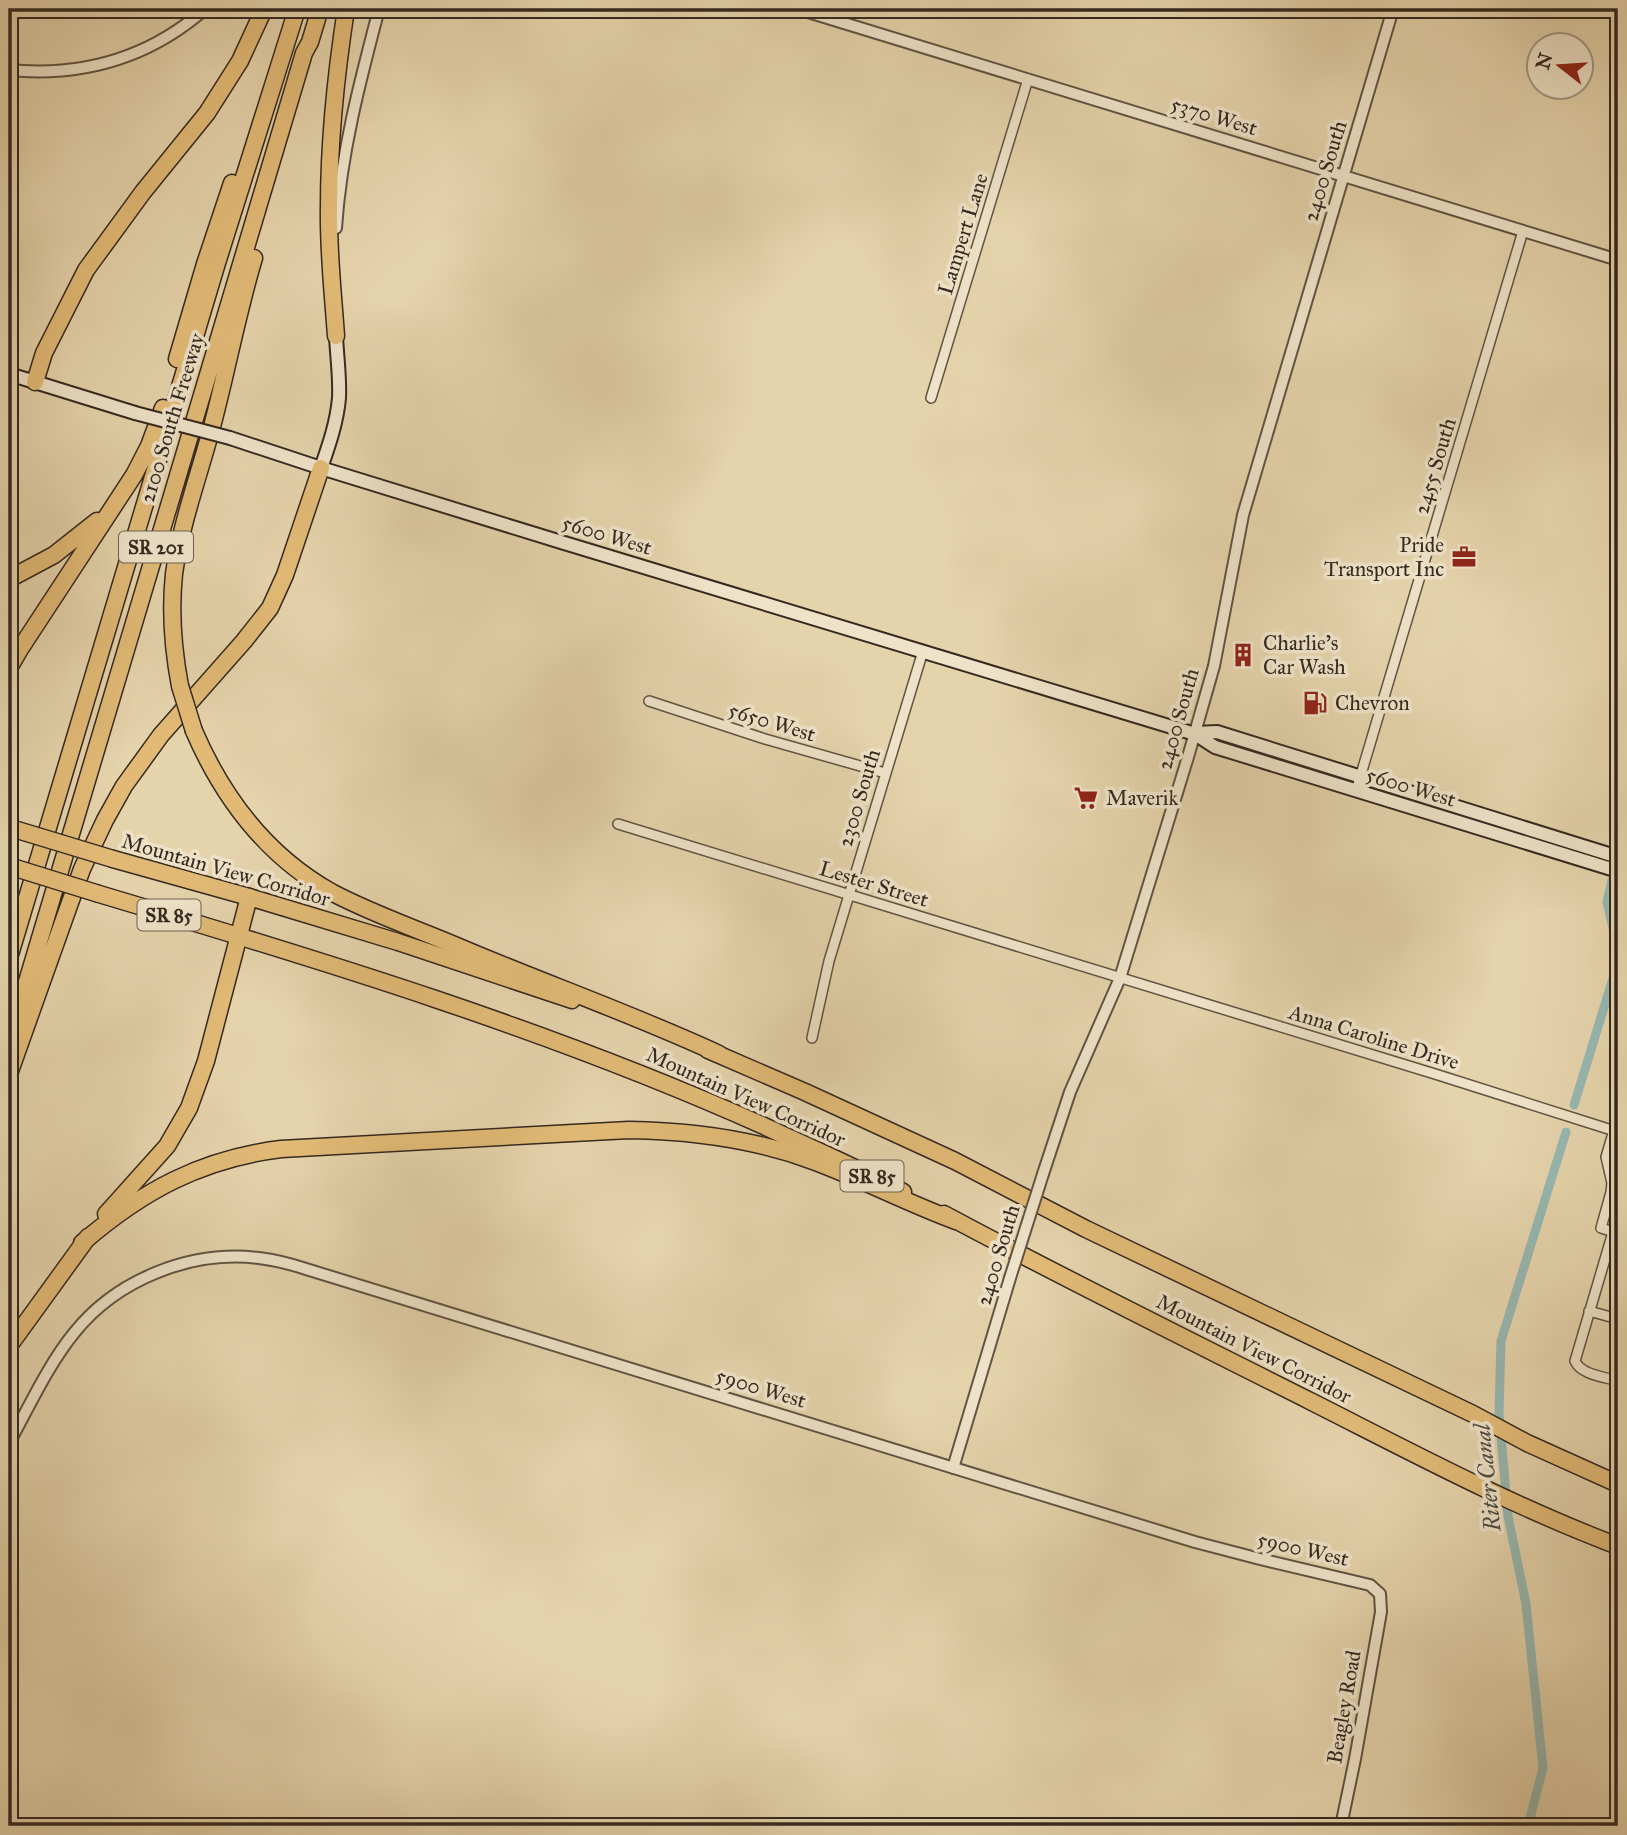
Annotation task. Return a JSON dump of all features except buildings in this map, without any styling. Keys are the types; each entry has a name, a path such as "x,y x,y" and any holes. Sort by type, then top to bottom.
{"highway":[{"path":"35,382 44,354 86,270 143,192 207,113 240,61 264,9"},
{"name":"2100 South Freeway","path":"9,958 217,263 297,9"},
{"name":"2100 South Freeway","path":"9,1042 304,52 310,42 320,9"},
{"path":"336,336 329,241 329,187 337,78 346,9"},
{"path":"9,668 134,475 156,428 205,264 269,71 288,42"},
{"path":"310,42 174,573 174,653 180,686 194,731 222,788 248,822 285,859 332,892 376,913 719,1054"},
{"path":"9,1074 82,869 105,820 124,786 161,735 270,608 285,575 321,468"},
{"path":"9,579 37,565 70,543 102,518 116,502"},
{"name":"Mountain View Corridor","path":"11,828 249,897 486,971 719,1054 955,1161 1086,1229 1618,1485"},
{"name":"Mountain View Corridor","path":"9,866 240,936 459,1007 654,1078 866,1173 1119,1305 1476,1484 1575,1530 1618,1546"},
{"path":"9,1346 82,1244 176,1133 189,1108 206,1061 249,897"},
{"path":"82,1244 117,1214 163,1184 210,1164 245,1154 281,1149 629,1130 674,1131 720,1137 788,1152 833,1168 956,1221"}],"main road":[{"path":"321,468 334,430 338,408 336,336"},
{"name":"5600 West","path":"9,374 230,438 1195,734 1215,747 1618,871"},
{"name":"5600 West","path":"1195,734 1217,732 1618,857"}],"street":[{"path":"9,69 58,72 110,63 142,51 170,35 205,9"},
{"path":"336,336 335,243 342,171 352,113 379,9"},
{"name":"5370 West","path":"798,9 1618,260"},
{"name":"2400 South","path":"953,1468 1070,1092 1120,978 1195,734 1220,639 1243,515 1393,9"},
{"name":"Lampert Lane","path":"931,398 1028,79"},
{"name":"2455 South","path":"1356,791 1523,231"},
{"name":"2300 South","path":"812,1038 822,988 848,895 923,651"},
{"name":"5650 West","path":"649,701 765,739 885,773"},
{"name":"Lester Street","path":"618,824 1120,978"},
{"name":"Anna Caroline Drive","path":"1120,978 1616,1131"},
{"path":"1616,1131 1606,1157 1615,1188 1601,1228 1616,1232 1589,1311 1576,1354 1576,1364 1584,1371 1618,1381"},
{"name":"5900 West","path":"9,1443 51,1367 73,1334 100,1307 129,1286 172,1267 194,1262 236,1257 273,1261 323,1273 1195,1542 1364,1583 1380,1594"},
{"path":"1589,1311 1618,1320"},
{"name":"Beagley Road","path":"1341,1826 1381,1612 1380,1594"}],"waterway":[{"name":"Riter Canal","path":"1612,880 1607,902 1618,950"},
{"name":"Riter Canal","path":"1574,1105 1618,962"},
{"name":"Riter Canal","path":"1528,1826 1543,1768 1526,1604 1508,1516 1499,1413 1501,1341 1566,1132"}],"place":[{"name":"Pride Transport Inc","path":"1464,557"},
{"name":"Charlie's Car Wash","path":"1243,655"},
{"name":"Chevron","path":"1315,703"},
{"name":"Maverik","path":"1086,798"}]}
